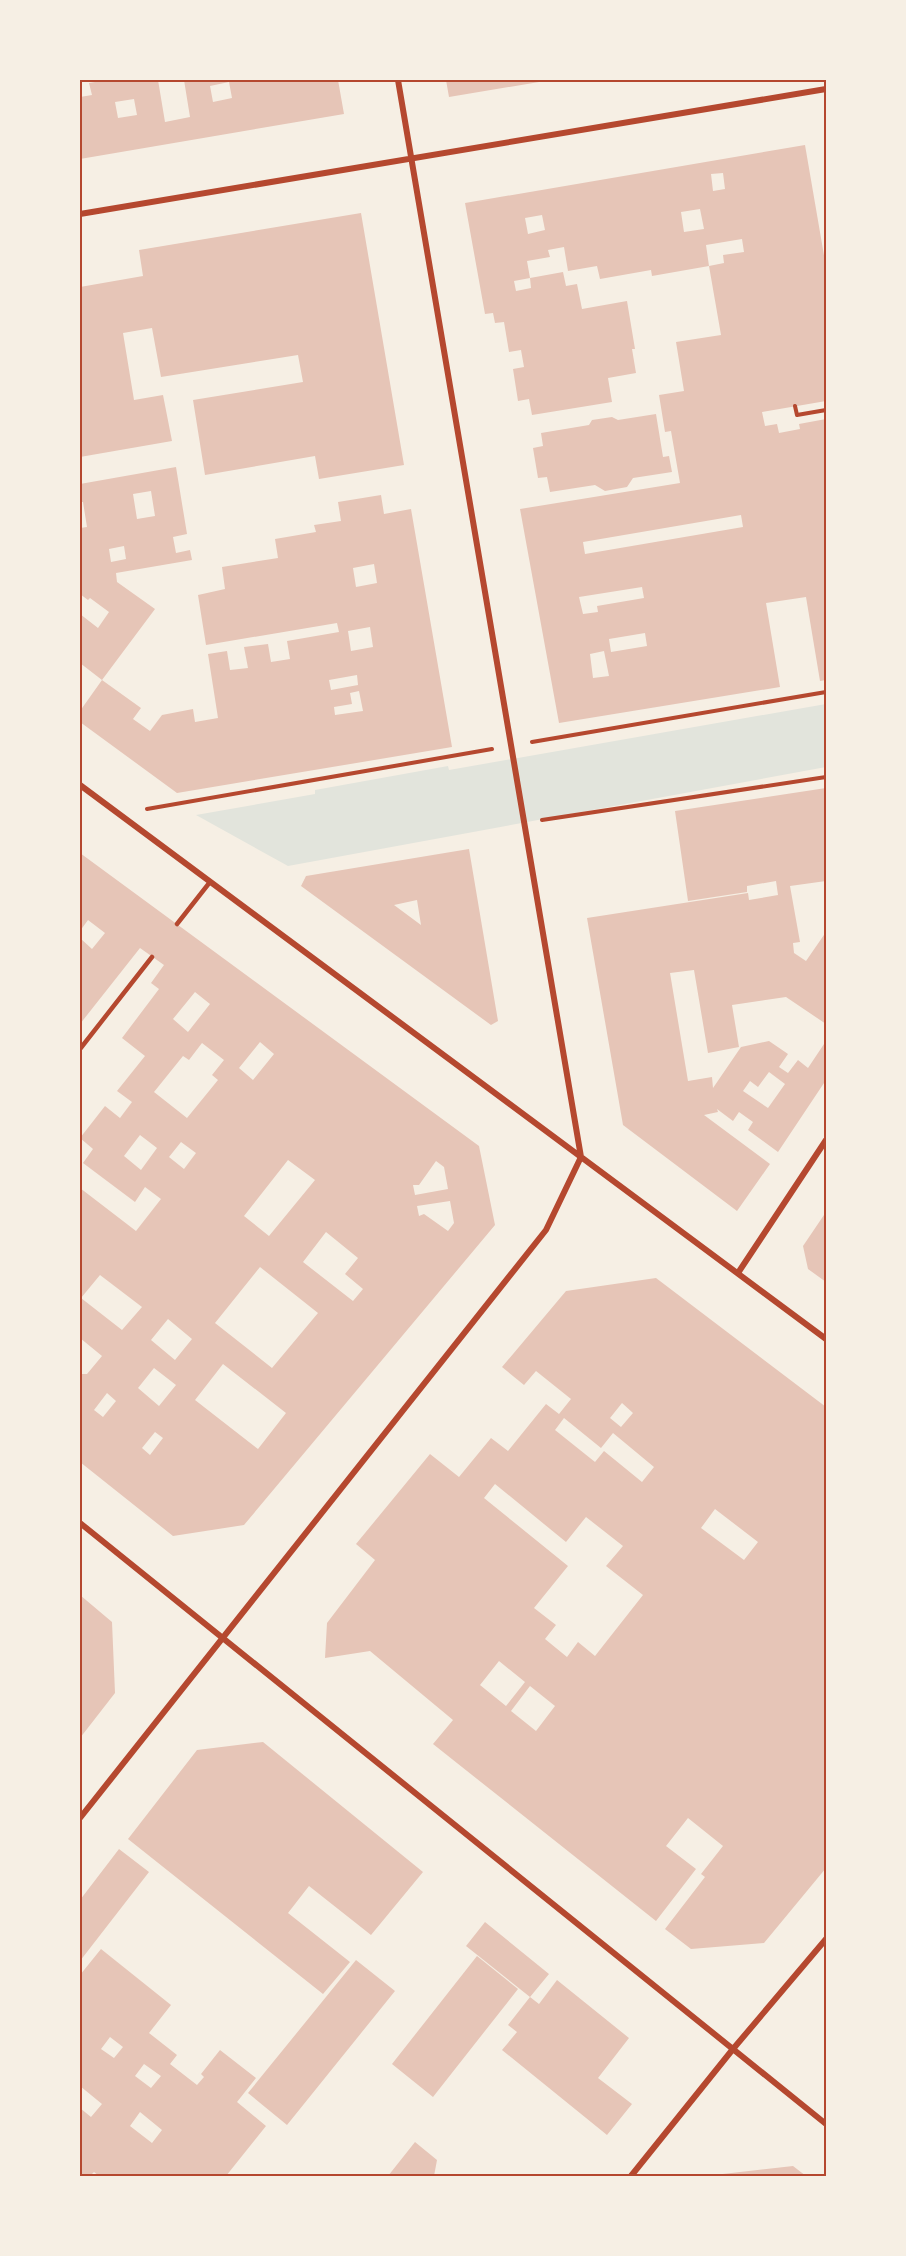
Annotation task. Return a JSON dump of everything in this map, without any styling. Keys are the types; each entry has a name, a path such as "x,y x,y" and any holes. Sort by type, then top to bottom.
{"street":[{"path":"80,1818 546,1230 581,1156 398,80"},
{"path":"80,214 826,89"},
{"path":"80,785 826,1339"},
{"path":"738,1273 826,1140"},
{"path":"80,1523 826,2124"},
{"path":"631,2176 733,2049 826,1939"}],"lane":[{"path":"177,924 210,882"},
{"path":"80,1050 152,957"}],"path":[{"path":"795,406 797,415 826,410"},
{"path":"118,814 826,692"},
{"path":"524,823 826,777"}],"shaded area":[{"path":"826,704 826,767 288,866 196,815 315,794 315,790 448,766 449,770"}],"building":[{"path":"107,80 158,80 165,122 190,117 184,80 338,80 344,114 80,159 80,97 92,95 89,83","holes":["229,82 232,98 213,102 210,86","134,99 137,115 118,118 115,102"]},
{"path":"446,80 545,80 545,81 449,97"},
{"path":"805,145 826,267 826,401 762,412 765,426 777,424 779,433 800,429 799,424 826,419 826,680 820,681 806,597 766,603 780,687 559,723 520,509 680,483 671,431 665,432 659,395 684,391 676,342 721,335 709,266 652,276 651,270 600,279 597,266 568,271 564,247 548,250 550,257 527,261 530,278 563,272 566,286 577,284 582,309 627,301 635,349 632,349 636,373 608,378 612,402 532,415 529,399 518,401 513,369 524,367 521,350 509,352 504,322 495,323 493,313 485,314 465,203","holes":["723,173 725,189 713,191 711,174","700,209 704,229 684,232 681,212","542,215 545,230 528,234 525,218","742,239 744,252 723,255 724,263 709,266 706,245","530,278 531,288 516,291 514,281","741,515 743,527 585,554 583,542","642,587 644,598 597,606 598,612 583,614 579,597","645,633 647,646 611,652 609,639","604,651 609,676 593,678 590,654"]},
{"path":"361,213 404,465 319,479 315,456 205,475 193,400 303,382 298,355 161,377 152,328 123,333 134,400 163,395 172,441 80,457 80,409 82,409 80,397 80,287 143,276 139,250"},
{"path":"656,414 663,457 669,456 672,472 633,478 627,487 605,491 595,485 550,492 547,477 538,478 533,448 543,446 541,433 589,425 592,420 612,417 618,420"},
{"path":"176,467 187,534 173,537 176,553 190,550 192,560 116,573 117,582 155,609 102,680 80,663 80,614 98,628 109,612 90,598 88,600 80,594 80,528 87,527 83,502 80,502 80,484","holes":["151,491 155,516 137,519 133,494","124,546 126,559 111,562 109,549"]},
{"path":"381,495 384,514 411,509 452,747 177,793 80,722 80,711 102,680 141,708 133,719 150,731 162,715 193,709 195,722 218,718 208,654 227,651 230,670 248,668 244,647 268,644 271,662 290,659 287,641 339,632 337,623 206,645 198,595 225,589 222,567 278,558 275,539 316,532 314,525 341,521 338,502","holes":["374,564 377,583 356,587 353,568","370,627 373,647 351,651 348,631","357,675 358,685 331,690 329,680","359,691 363,711 335,715 334,707 352,704 350,693"]},
{"path":"826,788 826,881 790,886 800,942 793,943 794,953 806,961 826,932 826,1024 786,997 732,1005 739,1047 708,1053 694,970 670,973 688,1081 712,1077 713,1088 741,1047 769,1041 788,1054 779,1067 788,1073 798,1060 808,1068 826,1041 826,1080 778,1152 748,1130 753,1122 739,1112 733,1121 717,1109 718,1112 704,1115 770,1164 737,1211 623,1125 587,918 748,893 749,900 778,895 776,881 747,886 747,892 688,901 675,811","holes":["769,1072 785,1084 768,1108 743,1091 750,1081 758,1087"]},
{"path":"469,849 498,1021 491,1025 301,886 306,876","holes":["417,900 421,925 394,905"]},
{"path":"80,853 479,1146 495,1225 244,1525 173,1536 80,1462 80,1374 87,1374 102,1356 80,1338 80,1188 136,1231 161,1199 145,1187 135,1202 83,1163 93,1149 80,1138 105,1106 120,1118 132,1102 117,1091 145,1056 122,1038 159,989 151,983 164,965 140,948 80,1024 80,938 92,949 105,933 88,920 80,931","holes":["195,992 210,1004 188,1032 173,1019","260,1042 274,1054 253,1080 239,1068","202,1043 224,1060 212,1075 218,1080 187,1118 154,1092 183,1056 189,1060","140,1135 157,1148 141,1170 124,1156","181,1142 196,1153 184,1169 169,1157","288,1160 315,1180 269,1236 244,1216","436,1161 444,1167 448,1189 415,1195 413,1185 419,1185","450,1201 454,1223 448,1231 424,1214 419,1216 417,1206","326,1232 358,1258 345,1274 363,1289 353,1301 303,1262","260,1267 318,1313 272,1368 215,1323","100,1275 142,1307 122,1330 81,1298","168,1319 192,1339 175,1360 151,1340","223,1364 286,1413 258,1449 195,1400","154,1368 176,1385 159,1406 138,1388","107,1393 116,1401 103,1417 94,1410","155,1432 163,1438 150,1455 142,1448"]},
{"path":"826,1212 826,1282 808,1269 803,1246"},
{"path":"656,1278 826,1407 826,1868 764,1943 691,1949 665,1929 705,1877 701,1874 723,1846 688,1818 666,1846 696,1869 656,1921 433,1744 453,1720 370,1651 325,1658 327,1623 375,1560 356,1544 430,1454 459,1477 491,1438 508,1451 546,1404 559,1414 571,1399 536,1371 524,1385 502,1367 566,1291","holes":["622,1403 633,1413 621,1427 610,1418","564,1418 601,1448 613,1433 654,1467 642,1482 604,1451 595,1462 555,1430","495,1484 566,1542 586,1517 623,1546 606,1566 643,1595 595,1656 578,1642 567,1657 545,1639 556,1625 534,1608 568,1566 484,1498","715,1509 758,1542 744,1560 701,1528","499,1661 525,1682 506,1706 480,1685","530,1686 555,1706 536,1731 511,1711"]},
{"path":"80,1595 112,1622 115,1693 80,1738"},
{"path":"263,1742 423,1872 371,1935 309,1886 288,1913 350,1962 323,1994 128,1839 197,1750"},
{"path":"119,1849 149,1872 80,1961 80,1900"},
{"path":"485,1922 549,1974 530,1997 466,1946"},
{"path":"101,1949 171,2005 149,2033 177,2055 170,2064 197,2085 204,2077 201,2074 220,2050 256,2078 237,2102 266,2126 226,2176 99,2176 94,2172 90,2176 80,2176 80,2108 91,2117 102,2104 80,2086 80,1975","holes":["110,2037 123,2047 114,2058 101,2049","144,2064 161,2076 151,2088 135,2076","140,2112 162,2130 152,2143 130,2126"]},
{"path":"477,1956 518,1989 433,2097 392,2064"},
{"path":"356,1960 395,1991 287,2125 248,2093"},
{"path":"557,1980 629,2038 598,2078 632,2104 607,2135 502,2050 517,2032 508,2025 530,1997 539,2004"},
{"path":"415,2142 437,2160 434,2176 388,2176"},
{"path":"793,2166 806,2176 714,2175"}]}
